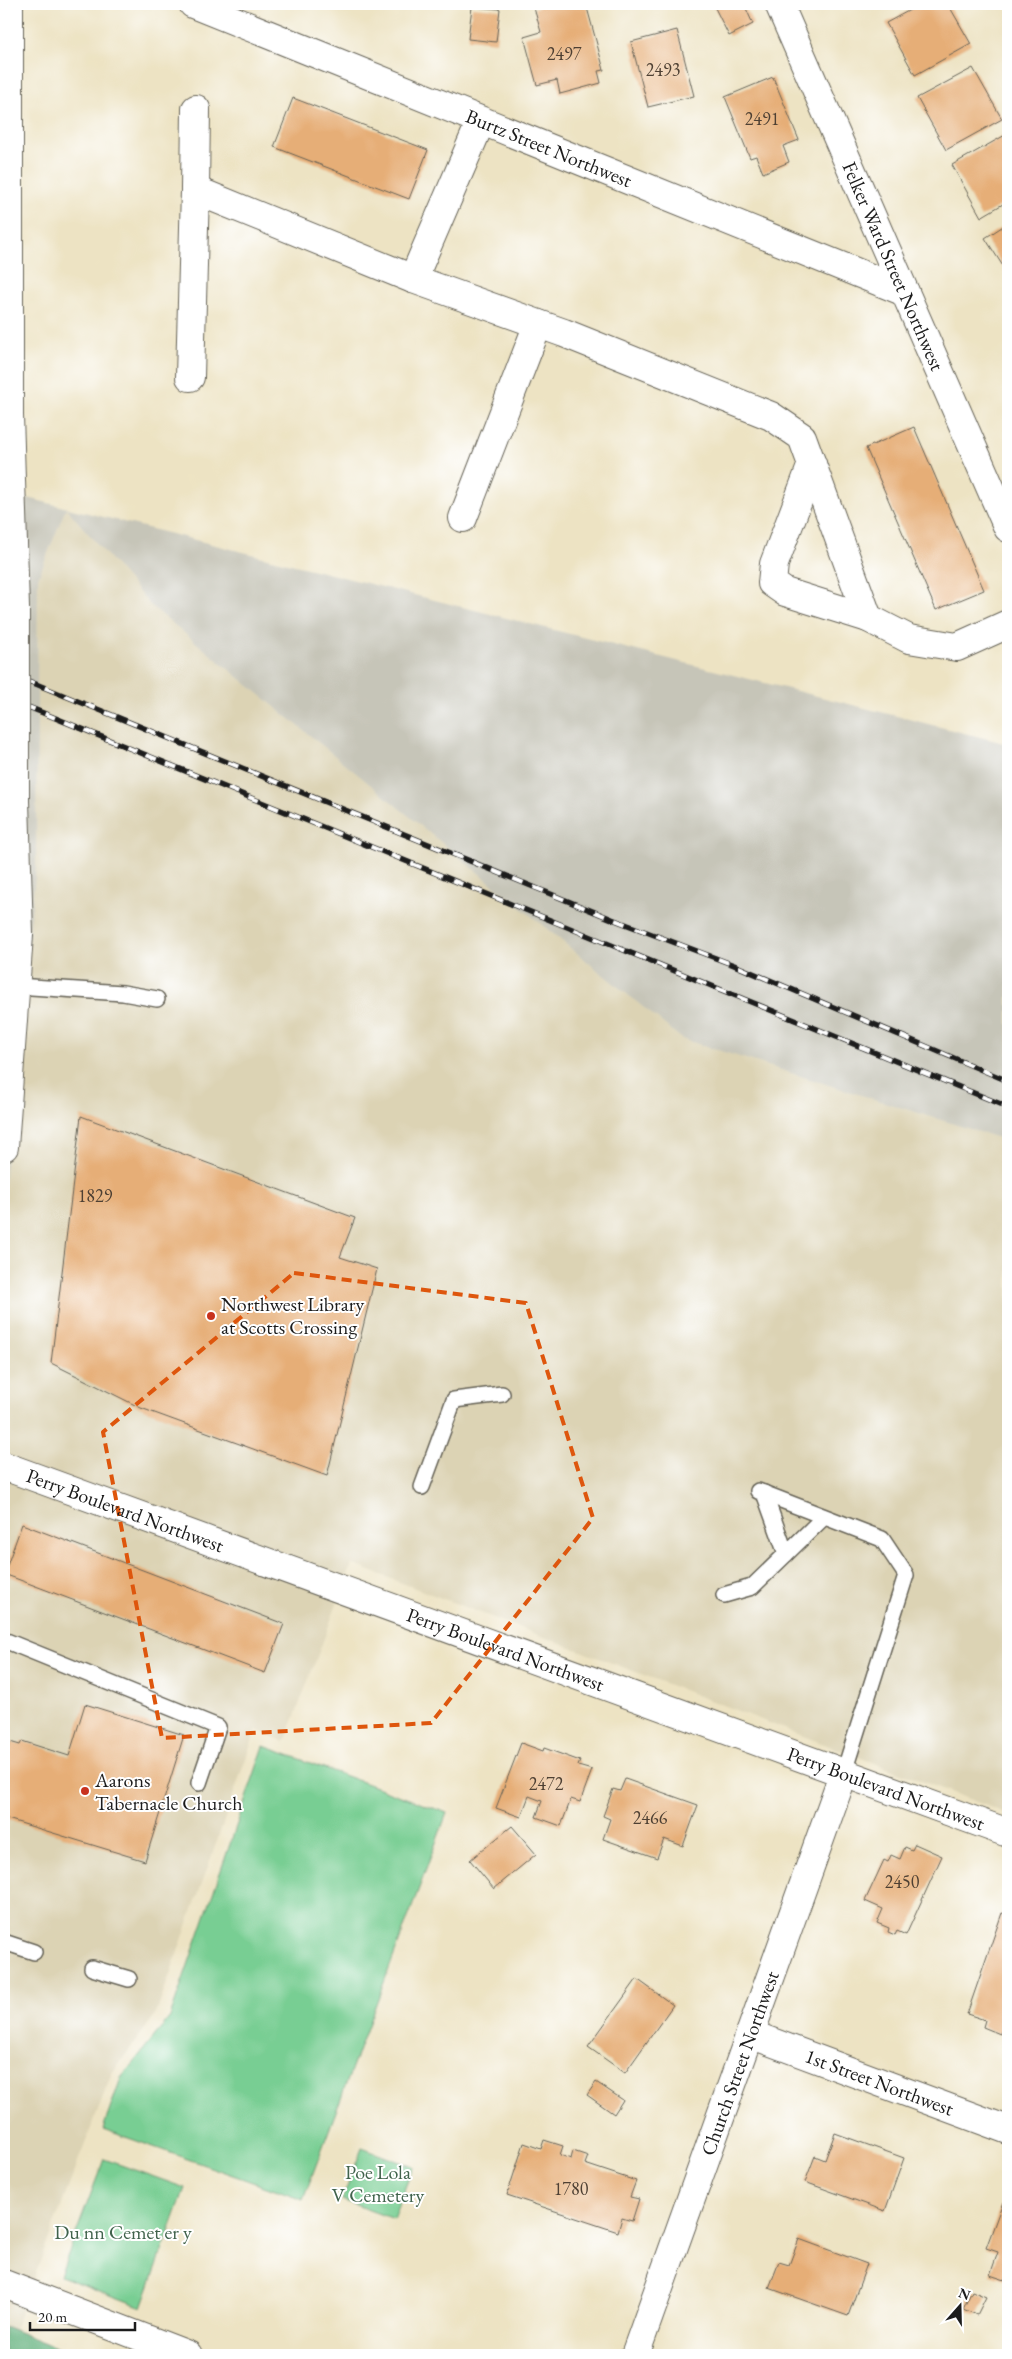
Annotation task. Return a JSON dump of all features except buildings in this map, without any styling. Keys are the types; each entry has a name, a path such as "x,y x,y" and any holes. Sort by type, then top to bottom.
{"street":[{"path":"4,1147 7,1062 16,986 18,936 11,812 15,608 9,415 9,4"},
{"name":"Burtz Street Northwest","path":"193,4 905,292"},
{"name":"Felker Ward Street Northwest","path":"779,4 1008,528"},
{"path":"190,377 196,109"},
{"path":"413,279 481,121"},
{"path":"195,190 413,279 538,324 772,416 802,437 868,618"},
{"path":"463,518 538,324"},
{"path":"812,464 774,564 772,584 785,592 868,618 909,639 957,647 1008,624"},
{"name":"Perry Boulevard Northwest","path":"4,1466 1008,1833"},
{"name":"Church Street Northwest","path":"634,2355 844,1772"},
{"name":"1st Street Northwest","path":"750,2034 1008,2130"},
{"path":"4,2284 188,2355"}],"lane":[{"path":"16,986 123,993 157,999"},
{"path":"422,1487 454,1400 502,1394"},
{"path":"786,1554 761,1492 882,1539 906,1574 844,1772"},
{"path":"724,1595 752,1587 824,1517"},
{"path":"4,1640 218,1727 199,1783"},
{"path":"4,1942 34,1952"},
{"path":"92,1968 129,1979"}],"highlighted area":[{"path":"294,1273 526,1303 593,1518 431,1723 162,1738 103,1432"}],"shaded area":[{"path":"4,492 1008,744 1008,1141 682,1039 150,605 66,508 38,578 36,867 4,1186"},
{"path":"66,508 150,605 682,1039 1008,1141 1008,1814 352,1564 285,1742 256,1730 156,2014 112,2073 14,2330 4,2326 4,1186 36,867 38,578"}],"green space":[{"path":"264,1746 447,1813 303,2200 103,2129 121,2078 170,2017"},
{"name":"Poe Lola V Cemetery","path":"362,2148 413,2167 393,2219 342,2200"},
{"name":"Du nn Cemet er y","path":"104,2159 185,2188 142,2307 60,2276"},
{"path":"4,2326 76,2355 4,2355"}],"railway":[{"path":"4,671 612,919 734,965 1008,1081"},
{"path":"4,697 1008,1107"}],"place":[{"name":"Northwest Library at Scotts Crossing","path":"211,1316"},
{"name":"Aarons Tabernacle Church","path":"85,1791"}]}
